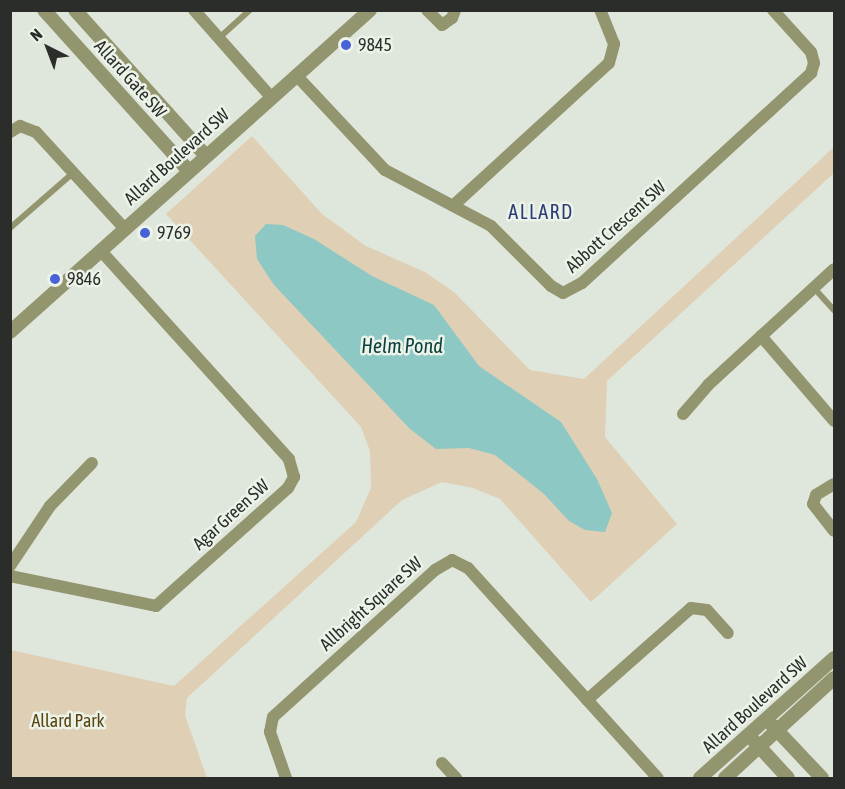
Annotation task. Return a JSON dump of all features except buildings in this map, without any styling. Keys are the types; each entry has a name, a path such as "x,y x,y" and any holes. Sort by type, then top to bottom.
{"street":[{"name":"Allard Gate SW","path":"44,10 189,171"},
{"name":"Allard Gate SW","path":"75,10 206,156"},
{"path":"194,10 271,97"},
{"name":"Allard Boulevard SW","path":"10,332 370,10"},
{"path":"427,10 442,25 452,18 455,10"},
{"path":"455,204 609,63 614,44 600,10"},
{"name":"Abbott Crescent SW","path":"296,75 384,170 408,185 455,204 502,235 554,289 563,293 576,288 811,73 814,63 811,52 773,10"},
{"path":"10,132 20,126 36,132 125,229"},
{"name":"Agar Green SW","path":"10,576 156,606 288,488 294,477 289,459 101,251"},
{"path":"683,414 761,336 834,269"},
{"path":"761,336 834,421"},
{"path":"10,566 54,501 92,463"},
{"path":"834,484 816,495 813,504 834,531"},
{"name":"Allbright Square SW","path":"286,778 270,732 273,717 435,570 452,560 468,568 658,778"},
{"path":"587,700 691,608 707,610 728,633"},
{"name":"Allard Boulevard SW","path":"699,778 834,658"},
{"name":"Allard Boulevard SW","path":"725,778 834,678"},
{"path":"767,719 822,778"},
{"path":"749,735 788,778"},
{"path":"442,763 456,778"}],"lane":[{"path":"218,39 250,10"},
{"path":"10,228 74,173"},
{"path":"814,288 834,310"}],"green space":[{"name":"Allard Park","path":"252,136 322,214 366,246 425,272 454,292 530,370 584,379 834,147 834,173 607,381 605,437 677,524 591,602 500,499 473,488 442,482 402,500 187,698 185,715 207,778 11,778 11,650 174,686 356,522 371,488 370,451 361,427 166,214"}],"water":[{"name":"Helm Pond","path":"266,224 283,225 314,239 372,276 434,305 479,366 561,422 597,479 612,513 605,532 585,530 569,521 544,494 495,455 469,448 436,449 410,429 274,285 257,259 255,236"}],"place":[{"name":"9845","path":"346,45"},
{"name":"9769","path":"145,233"},
{"name":"9846","path":"55,279"}],"district":[{"name":"ALLARD","path":"541,211"}]}
